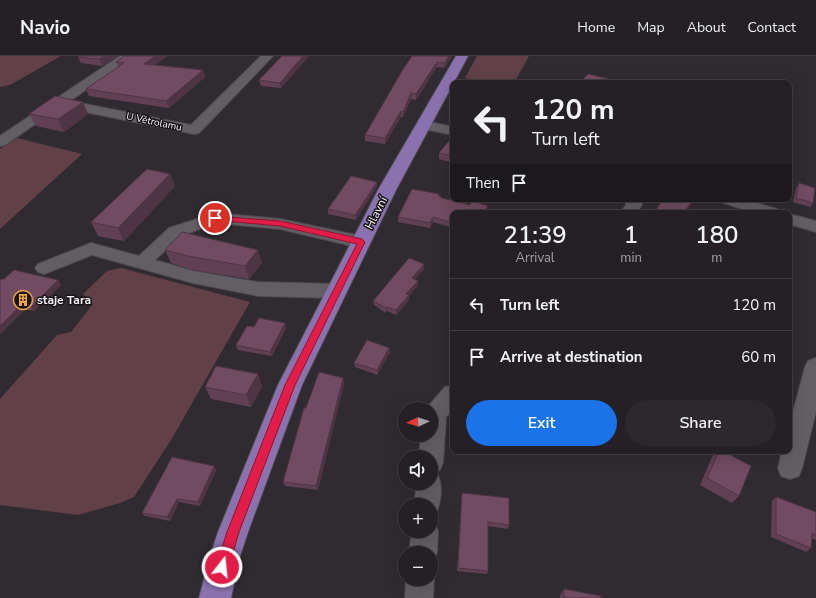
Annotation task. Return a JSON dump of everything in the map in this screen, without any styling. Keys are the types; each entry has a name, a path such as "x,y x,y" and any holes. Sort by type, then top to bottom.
{"main road":[{"name":"Hlavní","path":"215,598 225,556 233,532 290,385 387,190 425,125 462,56"}],"street":[{"path":"0,142 128,56"},
{"name":"U Větrolamu","path":"59,103 194,130 267,56"},
{"path":"425,125 450,130"},
{"path":"736,202 762,210"},
{"path":"143,262 175,232 215,218 280,224 362,242"},
{"path":"792,220 816,228"},
{"path":"44,268 91,249 143,262 193,277 258,289 336,291"},
{"path":"790,468 816,367"},
{"path":"432,450 435,413 450,397"},
{"path":"419,598 420,586"}],"shaded area":[{"path":"0,56 61,56 10,85 0,87"},
{"path":"477,56 529,56 516,80 475,80 465,78"},
{"path":"17,138 82,154 0,229 0,149"},
{"path":"121,268 250,302 171,440 134,497 120,503 78,515 0,505 0,399 57,335 71,332 93,304 83,294 107,271"}],"building":[{"path":"104,56 99,59 78,57"},
{"path":"124,56 155,56 144,64 203,70 166,101 86,89 124,63 116,62"},
{"path":"282,56 303,56 280,83 259,80"},
{"path":"412,56 449,56 445,63 437,62 416,94 411,93 403,112 401,111 385,138 365,135 402,71"},
{"path":"588,74 609,79 608,80 583,80"},
{"path":"55,96 83,102 58,119 29,114"},
{"path":"450,140 450,155 439,153"},
{"path":"147,169 170,174 118,228 91,222"},
{"path":"351,176 377,182 355,215 328,209"},
{"path":"799,183 815,188 813,203 796,198"},
{"path":"412,189 439,194 442,198 450,200 450,202 470,205 472,202 475,202 488,206 485,210 450,210 450,222 433,217 430,223 398,217"},
{"path":"661,202 691,202 686,210 656,210"},
{"path":"182,232 258,250 245,266 188,256 165,250"},
{"path":"409,258 424,264 412,278 418,281 406,294 409,295 396,310 386,308 373,301"},
{"name":"staje Tara","path":"14,270 58,280 31,307 22,304 0,326 0,280 4,279"},
{"path":"259,318 285,323 270,352 236,345 247,326 254,327"},
{"path":"367,340 389,348 377,370 354,363"},
{"path":"216,366 258,374 246,395 205,387"},
{"path":"319,372 343,378 316,486 283,482 304,408 306,408"},
{"path":"718,454 729,454 751,466 739,496 707,478"},
{"path":"172,457 214,466 198,502 177,499 167,517 142,513"},
{"path":"462,493 509,498 509,525 488,522 488,571 458,568"},
{"path":"776,497 816,512 816,535 812,533 811,548 776,534"},
{"path":"564,589 601,596 601,598 564,598"}],"place":[{"name":"staje Tara","path":"23,300"}],"route":[{"path":"215,218 280,224 362,242 290,385 233,532 222,567"}]}
